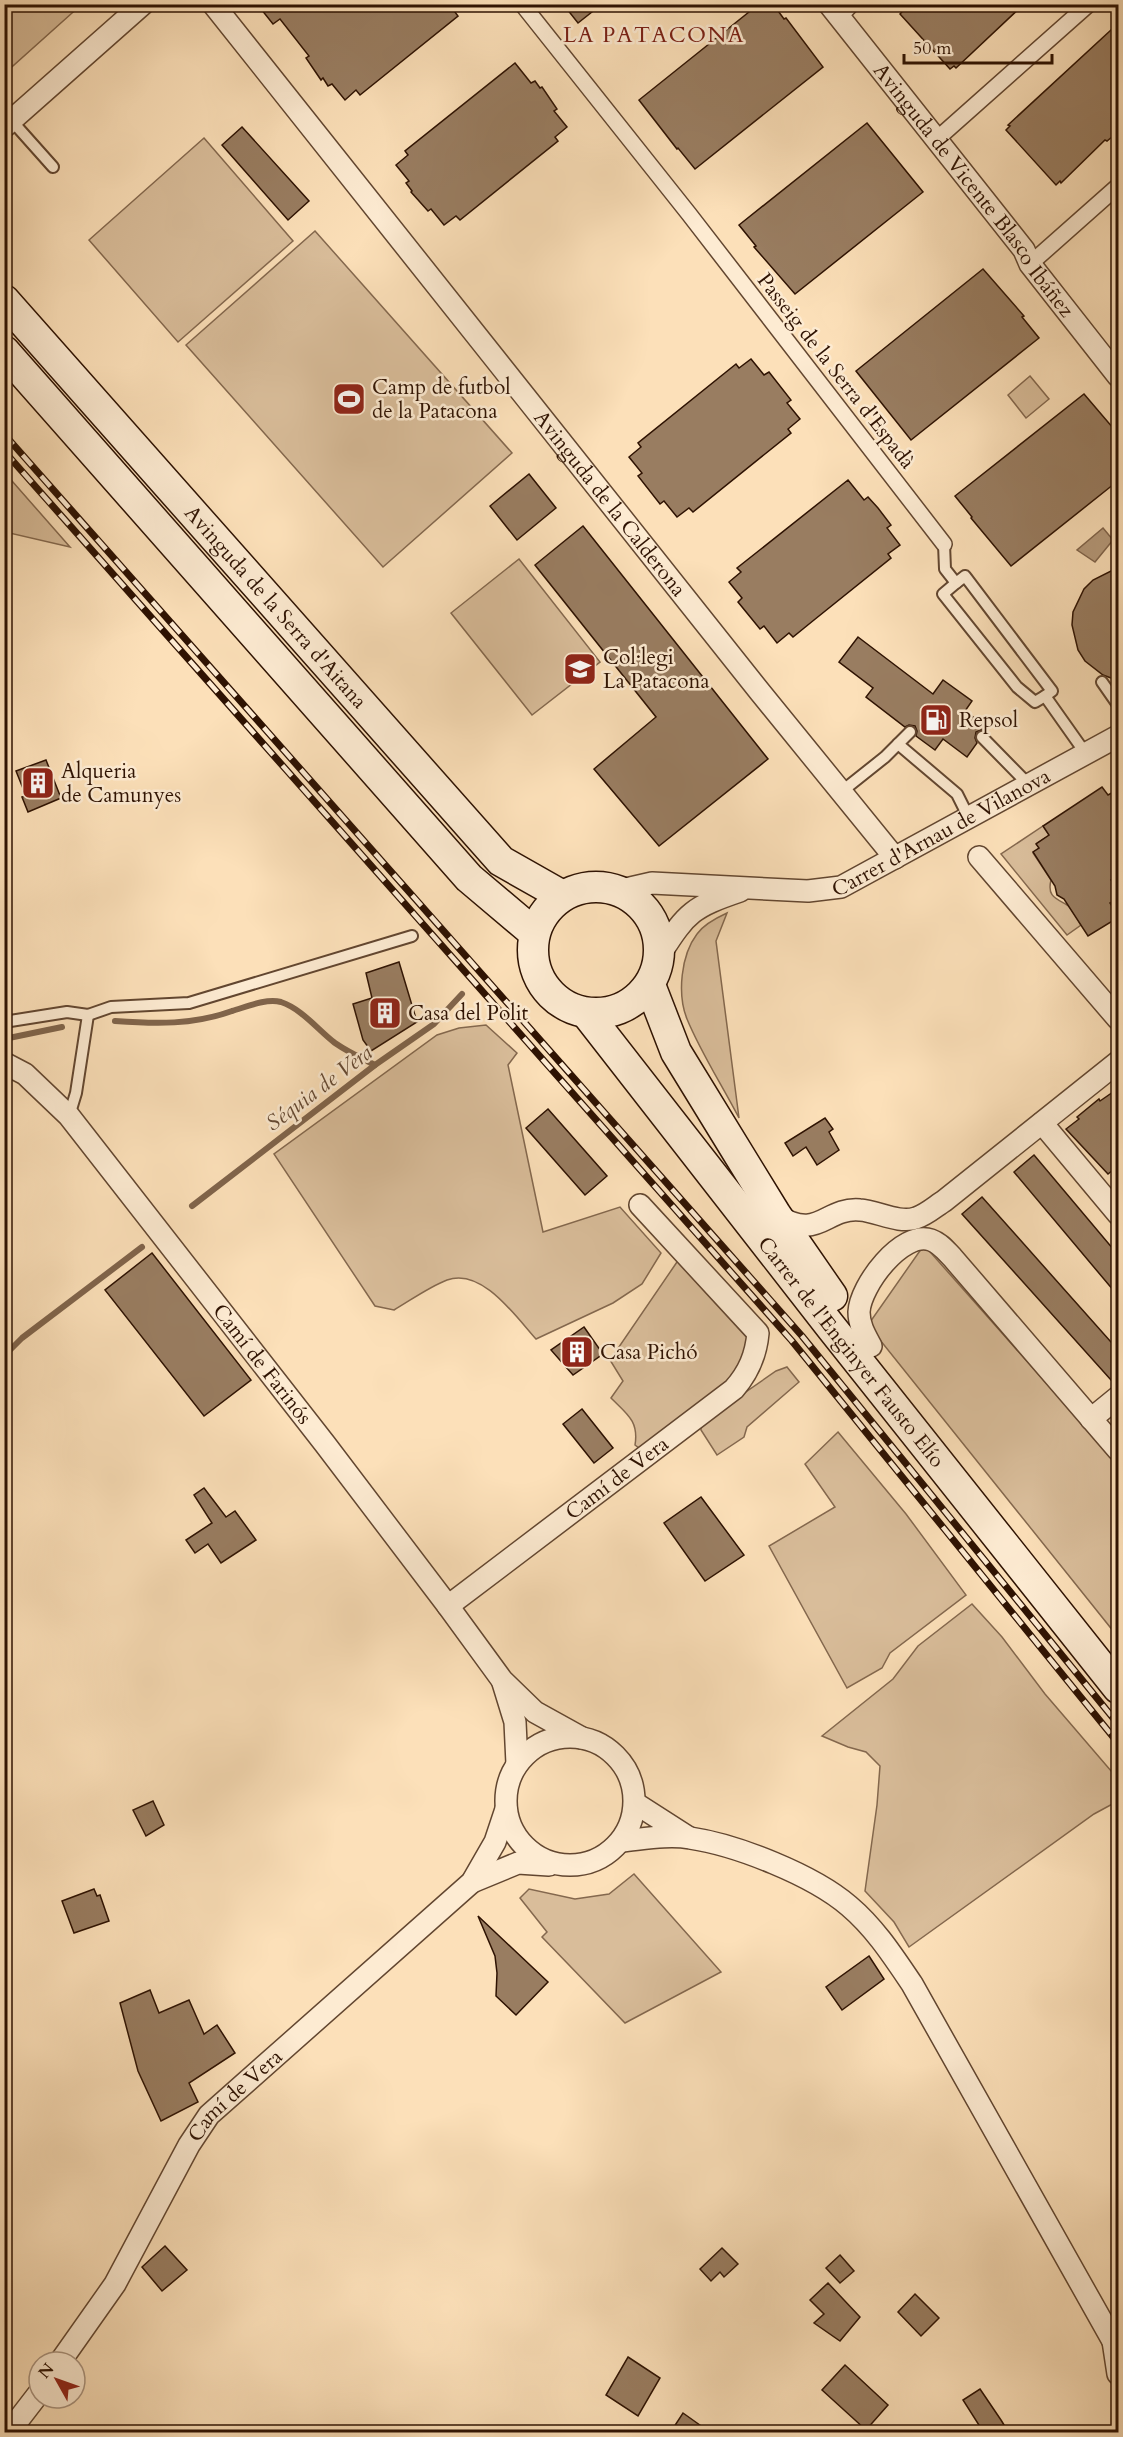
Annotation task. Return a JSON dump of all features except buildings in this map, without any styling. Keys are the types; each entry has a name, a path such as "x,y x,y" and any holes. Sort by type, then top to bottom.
{"main road":[{"name":"Avinguda de la Serra d'Aitana","path":"4,300 501,861 561,895"},
{"name":"Avinguda de la Serra d'Aitana","path":"4,351 469,878 533,932"},
{"path":"585,886 617,891 633,900 645,913 656,932 661,953 650,985 638,999 622,1008 605,1013 587,1014 568,1005 551,991 540,972 534,953 533,932 548,905 561,895 585,886"},
{"name":"Carrer de l'Enginyer Fausto Elío","path":"650,985 676,1052 776,1215 820,1280 1119,1654"},
{"name":"Carrer de l'Enginyer Fausto Elío","path":"587,1014 831,1327 1119,1688"}],"street":[{"path":"8,124 142,4"},
{"name":"Avinguda de la Calderona","path":"213,4 895,858"},
{"name":"Passeig de la Serra d'Espadà","path":"522,4 689,214 944,544"},
{"path":"937,139 1089,4"},
{"name":"Avinguda de Vicente Blasco Ibáñez","path":"840,9 1024,250 1030,264 1118,374"},
{"path":"1030,264 1119,186"},
{"name":"Carrer d'Arnau de Vilanova","path":"617,891 652,883 754,886 808,891 841,887 1119,736"},
{"path":"979,857 1119,1019"},
{"name":"Carrer d'Arnau de Vilanova","path":"661,953 681,921 704,903 754,886"},
{"name":"Camí de Farinós","path":"4,1063 25,1074 69,1116 325,1444 502,1680 535,1712 582,1738"},
{"path":"776,1215 799,1227 849,1211 860,1210 906,1219 916,1218 944,1201 1116,1068"},
{"path":"1042,1123 1119,1214"},
{"path":"944,1201 934,1224 935,1234 941,1245 1119,1450"},
{"name":"Camí de Vera","path":"448,1606 734,1389 747,1374 757,1348 759,1333 640,1205"},
{"name":"Carrer de l'Enginyer Fausto Elío","path":"871,1346 861,1327 859,1313 861,1300 868,1286 895,1252 910,1241 920,1238 930,1239 941,1245"},
{"path":"1091,1419 1119,1397"},
{"name":"Camí de Farinós","path":"502,1680 515,1722 517,1764"},
{"path":"563,1737 582,1738 599,1743 614,1754 626,1768 633,1785 635,1803 631,1823 622,1840 609,1853 594,1862 576,1866 559,1865 539,1859 523,1846 511,1829 506,1809 506,1793 509,1778 517,1764 530,1751 545,1741 563,1737"},
{"path":"635,1803 688,1837"},
{"name":"Camí de Vera","path":"68,2350 115,2284 189,2145 209,2115 472,1882 495,1842 506,1809"},
{"path":"622,1840 688,1837 748,1852 808,1880 848,1905 884,1942 912,1984 1116,2343 1119,2374"},
{"name":"Camí de Vera","path":"472,1882 518,1863 559,1865"},
{"path":"9,2433 27,2409"}],"lane":[{"path":"8,124 53,167"},
{"name":"Passeig de la Serra d'Espadà","path":"944,544 945,569 956,583"},
{"path":"965,576 1052,691 1035,702 1017,687 943,594 956,583 965,576"},
{"path":"1102,682 1119,705"},
{"path":"1045,696 1086,754"},
{"path":"841,792 885,757 910,732"},
{"path":"981,737 1029,785"},
{"path":"898,744 957,794 969,818"},
{"path":"4,1022 67,1012 88,1015 111,1007 189,1003 412,936"},
{"path":"69,1116 76,1093 88,1015"}],"shaded area":[{"path":"5,4 81,4 81,5 5,73"},
{"path":"204,138 293,241 178,342 89,240"},
{"name":"Camp de futbol de la Patacona","path":"315,231 512,453 383,567 186,345"},
{"path":"1030,376 1049,399 1026,418 1008,395"},
{"path":"5,473 70,547 5,532"},
{"path":"1103,528 1113,540 1095,562 1077,550"},
{"path":"519,559 600,662 532,715 451,613"},
{"path":"1043,826 1052,839 1045,838 1037,843 1039,848 1033,853 1051,880 1051,893 1069,907 1081,925 1067,935 1001,854"},
{"path":"727,913 716,941 739,1118 693,1032 682,998 684,964 692,943 703,927"},
{"path":"486,1025 517,1053 508,1065 543,1232 620,1207 661,1253 642,1284 613,1303 536,1339 497,1296 473,1281 460,1278 440,1283 394,1310 375,1306 274,1154 437,1035 459,1028"},
{"path":"924,1245 1118,1464 1118,1637 868,1325"},
{"path":"681,1261 750,1335 736,1375 639,1448 635,1445 635,1430 630,1418 611,1398 623,1381 610,1360 677,1262"},
{"path":"787,1367 799,1382 747,1427 744,1437 717,1455 701,1430 701,1423 776,1371"},
{"path":"838,1432 906,1514 966,1595 890,1653 882,1668 847,1688 769,1546 835,1507 805,1464"},
{"path":"972,1604 1002,1637 1045,1694 1118,1779 1118,1801 1094,1814 909,1947 894,1922 865,1891 880,1766 866,1752 822,1736 893,1679 918,1646"},
{"path":"634,1874 721,1972 625,2023 542,1937 547,1932 520,1898 529,1889 575,1899 609,1894"}],"waterway":[{"name":"Séquia de Vera","path":"192,1206 375,1065 434,1024 462,994"},
{"path":"115,1021 160,1023 189,1021 217,1016 263,1002 281,1002 303,1015 335,1043 375,1065"},
{"path":"4,1039 62,1027"},
{"name":"Séquia de Vera","path":"4,1356 22,1338 142,1247"}],"railway":[{"path":"4,434 802,1336 1118,1724"},
{"path":"4,451 792,1341 1118,1743"}],"place":[{"name":"Camp de futbol de la Patacona","path":"349,399"},
{"name":"Col·legi La Patacona","path":"580,669"},
{"name":"Repsol","path":"936,720"},
{"name":"Alqueria de Camunyes","path":"38,783"},
{"name":"Casa del Polit","path":"385,1013"},
{"name":"Casa Pichó","path":"577,1352"}],"district":[{"name":"LA PATACONA","path":"654,35"}]}
